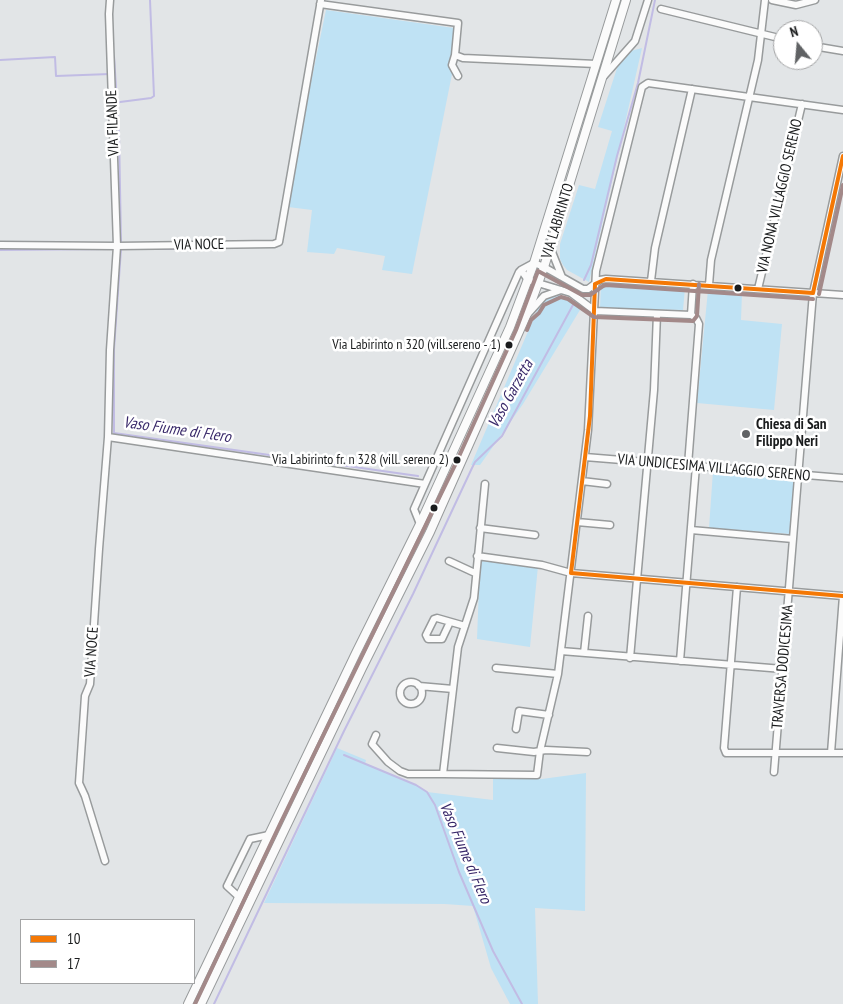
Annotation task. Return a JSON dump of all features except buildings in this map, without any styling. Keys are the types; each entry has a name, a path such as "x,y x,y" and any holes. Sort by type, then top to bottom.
{"street":[{"name":"VIA FILANDE","path":"110,0 117,246"},
{"name":"VIA LABIRINTO","path":"188,1004 420,524 510,327 534,263 616,0"},
{"name":"VIA LABIRINTO","path":"201,1004 334,726 430,532 526,316 544,267 626,0"},
{"path":"603,77 636,41 648,0"},
{"path":"709,285 712,260 758,60 765,0"},
{"path":"772,0 796,5 814,0"},
{"name":"VIA NOCE","path":"0,245 117,246 274,244 279,242 320,2"},
{"path":"320,2 458,23 452,65 458,76"},
{"path":"661,9 773,37"},
{"path":"823,48 843,52"},
{"path":"455,54 462,58 596,64"},
{"path":"376,735 372,744 388,762 400,771 408,774 537,775 540,751 558,674 590,416 596,270 642,87 648,82 843,110"},
{"path":"651,281 655,248 692,89"},
{"name":"VIA NONA VILLAGGIO SERENO","path":"758,289 802,104"},
{"name":"TRAVERSA DODICESIMA","path":"774,772 813,293 843,156"},
{"name":"VIA NOCE","path":"105,862 85,796 79,783 85,696 90,684 108,437 110,350 117,246"},
{"path":"550,247 562,277"},
{"path":"534,263 521,270 528,280 571,293 595,311 691,315 696,318 699,324 688,465"},
{"name":"VIA NONA VILLAGGIO SERENO","path":"534,263 583,289 588,289 606,279 843,295"},
{"name":"VIA LABIRINTO","path":"420,524 414,509 521,270"},
{"path":"691,315 693,284"},
{"path":"526,316 544,296 561,290"},
{"path":"630,658 654,390 658,314"},
{"path":"108,437 425,484"},
{"name":"VIA UNDICESIMA VILLAGGIO SERENO","path":"585,457 843,478"},
{"path":"680,661 696,466"},
{"path":"582,481 607,484"},
{"path":"443,774 458,647 474,598 475,573 486,484"},
{"path":"577,522 610,525"},
{"path":"480,528 535,535"},
{"path":"691,530 793,538"},
{"path":"478,556 542,565 571,573 843,596 831,753"},
{"path":"449,561 475,573"},
{"path":"737,587 724,748 726,753 843,753"},
{"path":"584,653 588,616"},
{"path":"450,622 465,626"},
{"path":"561,651 783,669"},
{"path":"496,668 558,674"},
{"path":"419,686 453,689"},
{"path":"516,729 519,711 549,715"},
{"path":"497,748 587,752"},
{"path":"239,898 227,886 250,840 269,835"},
{"path":"211,956 222,962"}],"shaded area":[{"path":"326,10 461,29 412,274 382,270 385,256 337,248 334,254 307,252 312,210 288,207"},
{"path":"642,48 589,282 567,270 563,265 560,259 560,244 579,185 595,189 612,131 598,127 619,62 627,52"},
{"path":"601,283 685,288 683,310 600,308"},
{"path":"708,290 742,293 741,320 782,324 774,410 697,403"},
{"path":"558,294 583,305 523,404 480,465 471,465 541,301"},
{"path":"713,471 794,477 790,534 709,528"},
{"path":"480,561 538,566 530,647 477,639"},
{"path":"337,748 366,760 365,764 416,785 427,792 493,800 493,778 542,779 586,773 585,911 535,908 538,1004 510,1004 491,968 473,906 445,904 264,903"}],"waterway":[{"name":"Vaso Fiume di Flero","path":"116,103 154,96 150,0"},
{"name":"Vaso Garzetta","path":"584,280 591,265 617,156 638,83 655,0"},
{"name":"Vaso Fiume di Flero","path":"114,56 119,134 121,241"},
{"path":"0,60 55,57 56,76 110,74"},
{"path":"0,250 111,249"},
{"name":"Vaso Fiume di Flero","path":"122,249 114,349 114,433 418,476"},
{"path":"147,249 185,249"},
{"name":"Vaso Garzetta","path":"214,1004 475,462 502,436 574,303"},
{"name":"Vaso Fiume di Flero","path":"344,755 416,785 427,792 435,805 459,872 493,951 522,1004"}],"transit line":[{"name":"10","path":"813,293 843,156"},
{"name":"17","path":"819,294 843,185"},
{"name":"17","path":"195,1004 281,822 456,463 516,330 538,271 582,295 590,295 606,285 813,299"},
{"name":"10","path":"595,284 606,279 813,293"},
{"name":"10","path":"571,573 590,416 595,284"},
{"name":"17","path":"527,330 531,320 544,305 561,297 568,299 594,317 693,321 697,316 699,284"},
{"name":"10","path":"571,573 843,596"}],"place":[{"name":"Via Labirinto n 320 (vill.sereno - 1)","path":"509,345"},
{"name":"Chiesa di San Filippo Neri","path":"746,434"},
{"name":"Via Labirinto fr. n 328 (vill. sereno 2)","path":"457,460"}]}
